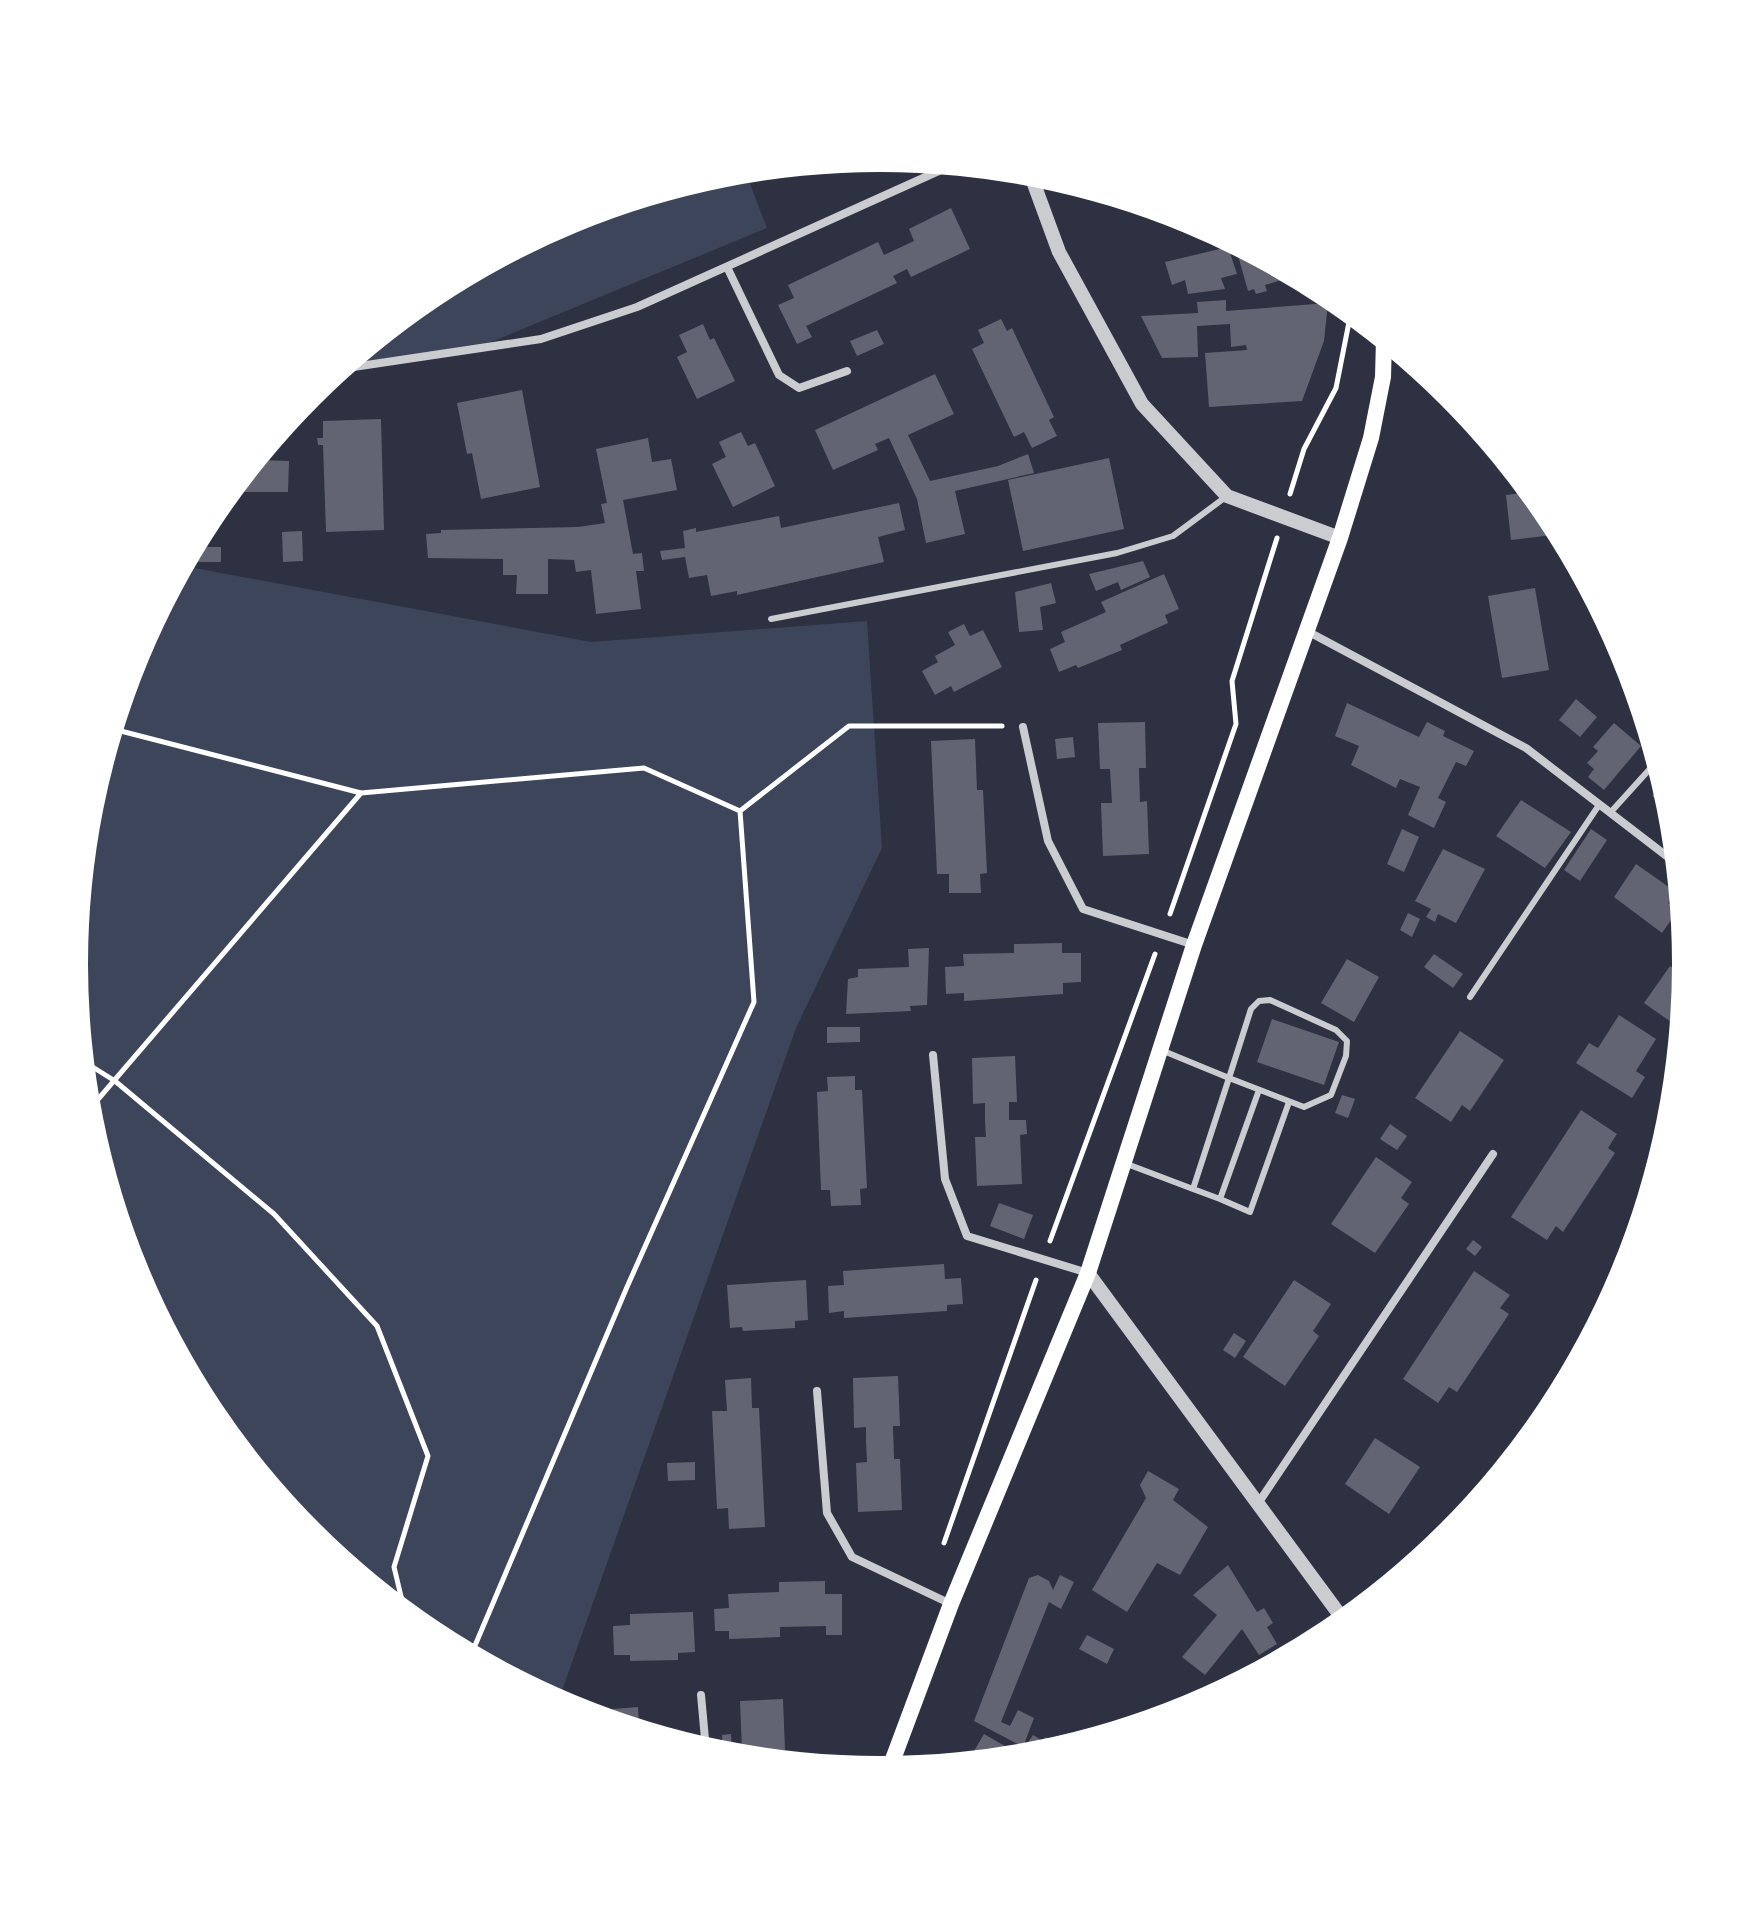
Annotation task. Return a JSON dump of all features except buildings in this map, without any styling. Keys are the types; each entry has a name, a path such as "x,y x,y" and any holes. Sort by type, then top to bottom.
{"main road":[{"path":"894,1756 951,1604 1088,1273 1194,945 1340,538 1371,438 1383,377 1384,353"}],"street":[{"path":"362,366 541,339 637,307 932,174"},
{"path":"1035,187 1059,252 1142,404 1227,496 1340,538"},
{"path":"727,267 779,375 799,388 847,371"},
{"path":"1306,630 1526,748 1665,855"},
{"path":"1023,727 1048,841 1083,909 1194,945"},
{"path":"933,1055 945,1179 967,1236 1088,1273 1337,1611"},
{"path":"1259,1502 1493,1154"},
{"path":"817,1391 827,1513 852,1557 951,1604"},
{"path":"701,1695 705,1737"}],"lane":[{"path":"771,619 1117,553 1173,536 1227,496"},
{"path":"1610,813 1649,770"},
{"path":"1470,997 1599,805"},
{"path":"1160,1049 1229,1078 1304,1107 1331,1095 1346,1056 1347,1041 1336,1030 1270,1000 1259,1001 1251,1009 1229,1078 1193,1189"},
{"path":"1220,1199 1259,1090"},
{"path":"1123,1163 1250,1212 1289,1102"}],"path":[{"path":"1304,449 1336,388 1348,326"},
{"path":"942,1549 1236,724 1232,681 1267,566"},
{"path":"740,811 849,726 1023,727"},
{"path":"123,732 361,793 644,768 740,811"},
{"path":"100,1098 361,793"},
{"path":"475,1645 627,1287 754,1002 740,811"},
{"path":"95,1069 115,1081 274,1214 377,1326 428,1456 394,1567 401,1595"}],"shaded area":[{"path":"750,183 767,228 467,352 364,364 440,306 530,254 626,214 675,199"},
{"path":"194,568 591,642 867,621 882,848 796,1028 562,1690 484,1651 398,1593 320,1525 285,1487 252,1447 194,1361 148,1268 130,1219 103,1119 95,1068 88,964 95,861 103,810 130,710 148,661"}]}
